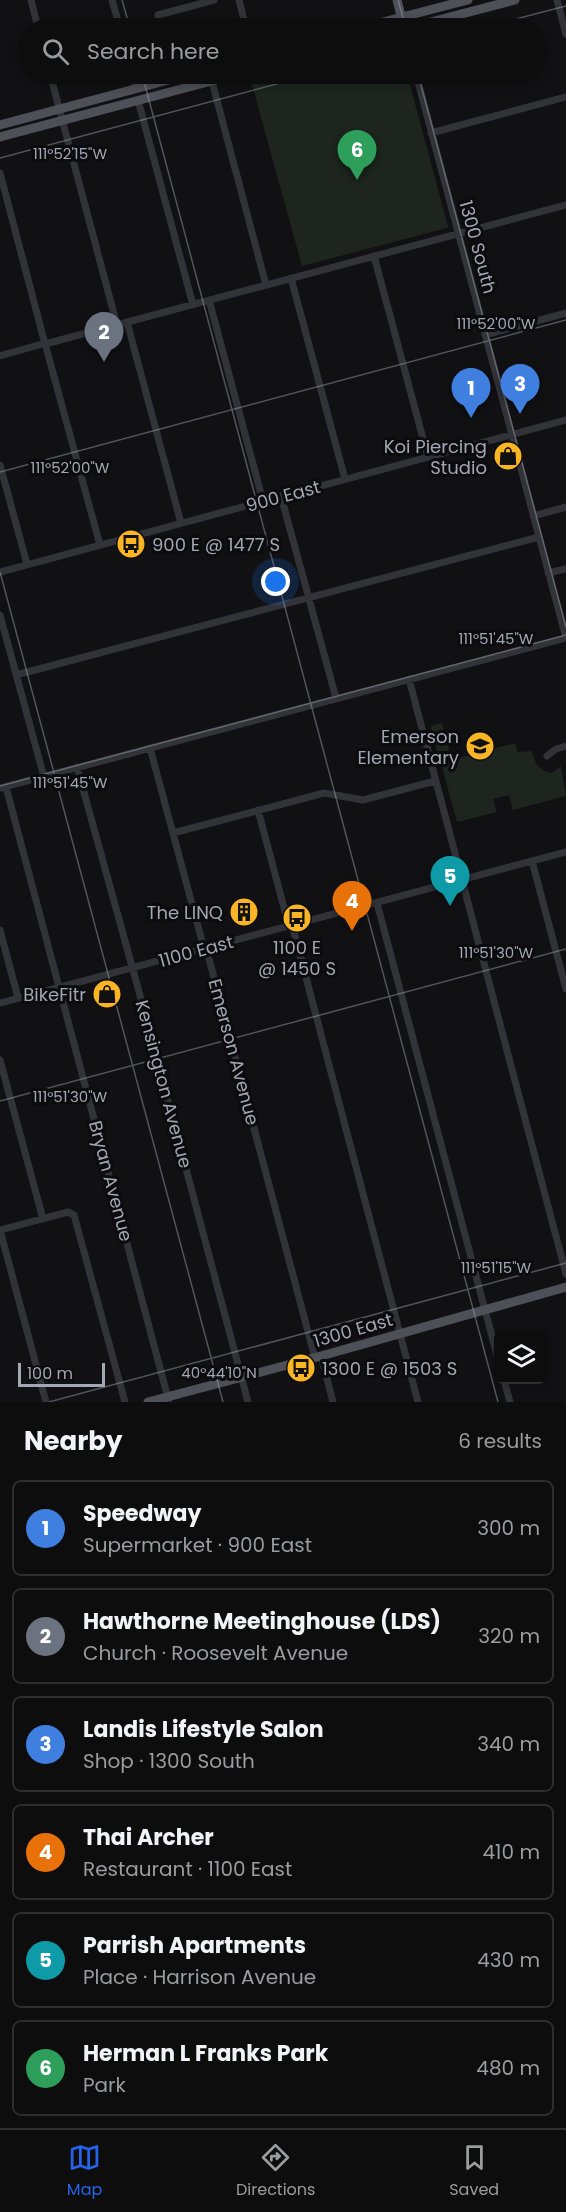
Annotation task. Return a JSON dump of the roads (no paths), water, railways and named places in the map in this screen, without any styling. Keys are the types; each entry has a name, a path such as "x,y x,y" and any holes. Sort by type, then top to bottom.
{"main road":[{"path":"397,0 401,17"},
{"path":"397,18 468,0"},
{"path":"445,18 515,0"},
{"path":"0,125 152,84"},
{"path":"0,137 189,84"},
{"name":"1300 East","path":"148,1402 169,1399 566,1287"}],"street":[{"path":"31,0 36,18"},
{"path":"112,0 117,18"},
{"path":"158,15 214,0"},
{"path":"239,0 244,18"},
{"path":"557,0 566,34"},
{"path":"53,84 117,325"},
{"path":"135,84 136,88"},
{"path":"213,84 266,285"},
{"name":"1300 South","path":"418,84 566,638"},
{"path":"430,133 566,97"},
{"path":"138,100 193,305"},
{"path":"0,173 100,545"},
{"path":"0,356 566,205"},
{"path":"374,256 428,457"},
{"path":"291,278 345,479"},
{"path":"209,300 263,501"},
{"path":"485,334 566,313"},
{"path":"127,322 181,523"},
{"name":"900 East","path":"0,572 566,420"},
{"path":"0,465 27,564"},
{"path":"281,496 336,698"},
{"path":"533,516 566,507"},
{"path":"16,675 538,537"},
{"path":"548,573 566,569"},
{"path":"0,615 44,777"},
{"path":"3,788 566,638"},
{"path":"409,679 566,1274"},
{"path":"547,756 556,749 566,746"},
{"name":"Emerson Avenue","path":"150,748 318,1357 333,1402"},
{"name":"Kensington Avenue","path":"77,767 248,1402"},
{"path":"173,833 326,792 363,800 435,781"},
{"name":"Bryan Avenue","path":"3,788 59,987 169,1399"},
{"path":"258,810 418,1402"},
{"name":"1100 East","path":"0,1003 566,852"},
{"path":"532,861 566,989"},
{"path":"377,903 494,1344"},
{"path":"0,930 18,998"},
{"path":"0,1060 43,1219"},
{"path":"46,1402 0,1230 71,1212 75,1217 125,1402"},
{"path":"505,1384 510,1402"}],"place":[{"name":"Herman L Franks Park","path":"357,180"},
{"name":"Hawthorne Meetinghouse (LDS)","path":"104,362"},
{"name":"Landis Lifestyle Salon","path":"520,414"},
{"name":"Speedway","path":"471,418"},
{"name":"Koi Piercing Studio","path":"508,456"},
{"name":"900 E @ 1477 S","path":"131,544"},
{"name":"Emerson Elementary","path":"480,746"},
{"name":"Parrish Apartments","path":"450,906"},
{"name":"The LINQ","path":"244,912"},
{"name":"1100 E @ 1450 S","path":"297,918"},
{"name":"Thai Archer","path":"352,931"},
{"name":"BikeFitr","path":"107,994"},
{"name":"1300 E @ 1503 S","path":"301,1368"}]}
